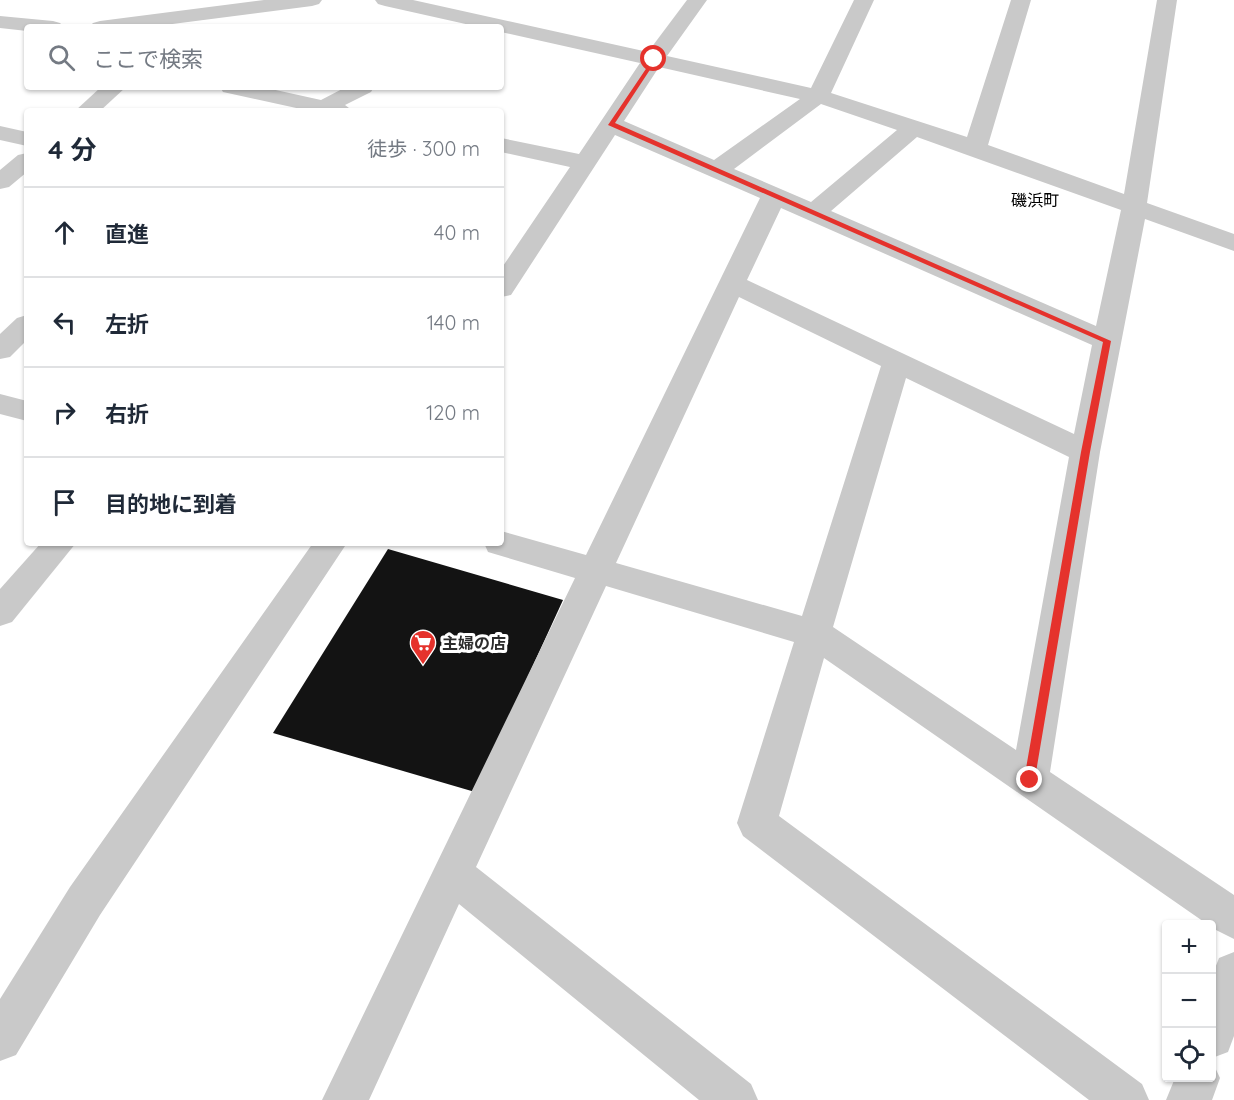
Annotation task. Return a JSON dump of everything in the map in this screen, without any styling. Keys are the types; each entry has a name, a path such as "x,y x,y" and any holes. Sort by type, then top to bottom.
{"street":[{"path":"102,24 135,0"},
{"path":"122,24 312,0"},
{"path":"385,0 456,23 482,0"},
{"path":"504,284 654,59 697,0"},
{"path":"716,170 818,96 864,0"},
{"path":"975,148 1021,0"},
{"path":"1030,780 1085,452 1134,207 1167,0"},
{"path":"0,22 24,24"},
{"path":"504,32 654,59 818,96 975,148 1234,243"},
{"path":"90,108 111,90"},
{"path":"245,90 328,108"},
{"path":"334,108 359,90"},
{"path":"254,108 268,95"},
{"path":"611,124 1107,341"},
{"path":"814,213 913,128"},
{"path":"0,133 24,138"},
{"path":"504,146 585,163"},
{"path":"0,182 24,162"},
{"path":"345,1100 774,195"},
{"path":"732,284 1085,452"},
{"path":"0,350 24,327"},
{"path":"896,363 816,634 757,823 1126,1100"},
{"path":"0,404 24,410"},
{"path":"504,544 816,634 1234,920"},
{"path":"7,594 57,546"},
{"path":"0,1039 12,996 85,901 329,546"},
{"path":"453,873 735,1100"},
{"path":"1215,1028 1234,972"},
{"path":"1189,1100 1195,1082"}],"building":[{"name":"主婦の店","path":"388,549 563,600 475,792 273,733"}],"place":[{"name":"主婦の店","path":"423,666"}],"district":[{"name":"磯浜町","path":"1035,200"}],"route":[{"path":"654,59 611,124 1107,341 1085,452 1030,780"}]}
